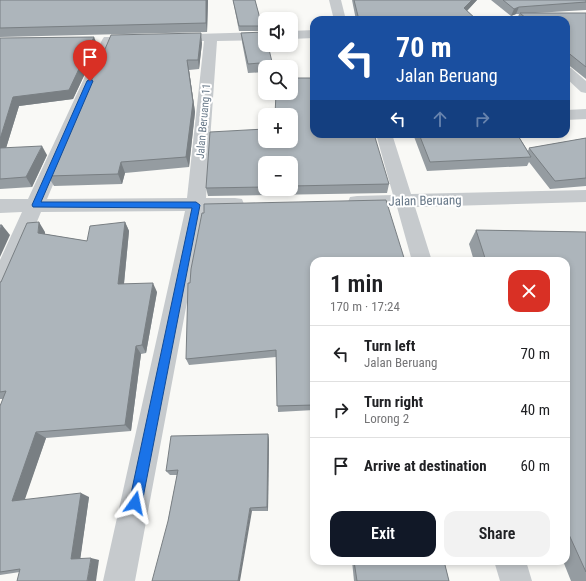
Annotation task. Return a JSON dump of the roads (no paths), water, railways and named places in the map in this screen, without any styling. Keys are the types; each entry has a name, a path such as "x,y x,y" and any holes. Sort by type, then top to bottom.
{"street":[{"path":"335,0 339,16"},
{"path":"298,35 310,34"},
{"path":"179,38 258,36"},
{"name":"Jalan Beruang 11","path":"119,581 196,205 210,38"},
{"path":"92,40 123,39"},
{"path":"0,284 108,40"},
{"path":"570,75 586,89"},
{"path":"570,115 586,114"},
{"path":"385,138 421,257"},
{"name":"Jalan Beruang","path":"343,202 586,196"},
{"path":"0,206 250,204"},
{"path":"511,565 516,581"}]}
